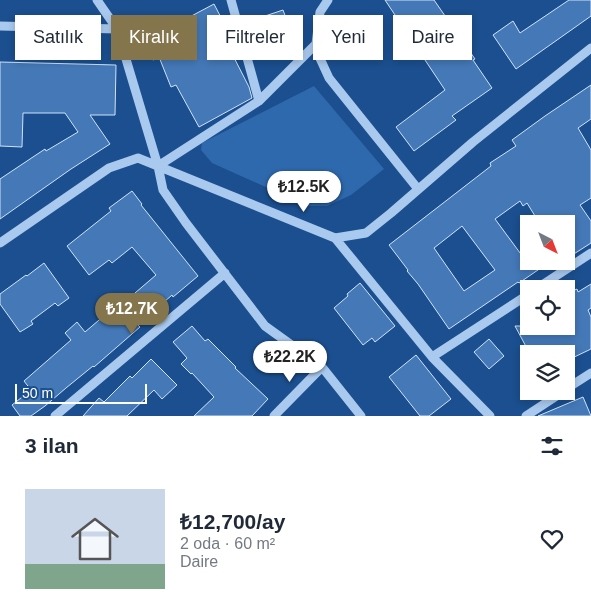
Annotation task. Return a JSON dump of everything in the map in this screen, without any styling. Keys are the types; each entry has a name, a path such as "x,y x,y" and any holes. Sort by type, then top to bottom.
{"street":[{"path":"97,0 111,20"},
{"path":"231,0 259,101"},
{"path":"320,15 328,0"},
{"path":"0,26 111,29"},
{"path":"158,166 259,101 313,47"},
{"path":"334,238 366,233 473,142 591,48"},
{"path":"126,60 164,190 186,223 265,326 322,367 361,416"},
{"path":"321,60 329,78 418,189"},
{"path":"0,243 109,168 138,158 334,238 432,357 490,416"},
{"path":"550,280 591,253"},
{"path":"55,416 225,273"},
{"path":"432,357 520,300"},
{"path":"274,416 322,367"},
{"path":"575,383 591,373"},
{"path":"526,416 550,400"}],"shaded area":[{"path":"314,86 384,169 351,195 327,206 308,206 212,163 201,150 202,143"}],"building":[{"path":"385,0 434,0 444,15 395,15"},
{"path":"569,0 591,0 591,16 516,69 493,35 513,21 520,33"},
{"path":"214,4 220,15 207,15 207,60 235,60 249,87 252,98 199,127 176,85 171,87 160,60 197,60 197,15 193,15"},
{"path":"283,10 285,15 268,15"},
{"path":"472,55 475,59 473,60 492,88 452,116 456,120 414,151 396,127 445,90 425,60 472,60"},
{"path":"0,62 116,65 115,115 90,115 110,144 0,219 0,179 45,149 46,151 78,132 65,113 23,113 22,147 0,146"},
{"path":"591,85 591,119 578,128 591,150 591,198 580,205 591,221 591,243 575,253 575,215 534,215 527,203 523,206 520,201 495,219 520,253 520,270 538,270 523,280 520,280 520,282 449,329 389,245 491,166 490,163 516,146 512,140","holes":["462,226 495,270 464,291 434,248"]},
{"path":"132,191 198,276 173,297 172,295 138,325 140,327 45,406 31,416 20,416 12,405 31,390 24,381 71,340 65,333 77,322 85,332 156,275 132,247 112,263 109,260 89,275 67,246 111,211 109,208"},
{"path":"44,263 69,298 58,306 55,303 31,321 33,324 20,332 0,304 0,294"},
{"path":"360,283 395,326 375,342 372,338 363,345 334,308"},
{"path":"591,284 591,308 588,310 591,317 591,349 575,357 575,345 525,345 515,326 520,326 520,335 575,335 575,290 577,289 578,292"},
{"path":"192,326 205,341 208,339 268,399 252,416 194,416 214,397 181,364 187,358 173,342"},
{"path":"489,339 504,356 489,369 474,352"},
{"path":"416,355 451,399 429,416 420,416 389,377"},
{"path":"151,359 177,385 162,399 154,390 127,416 83,416 99,398 104,402 130,376 132,378"},
{"path":"583,397 591,416 538,416"}]}
